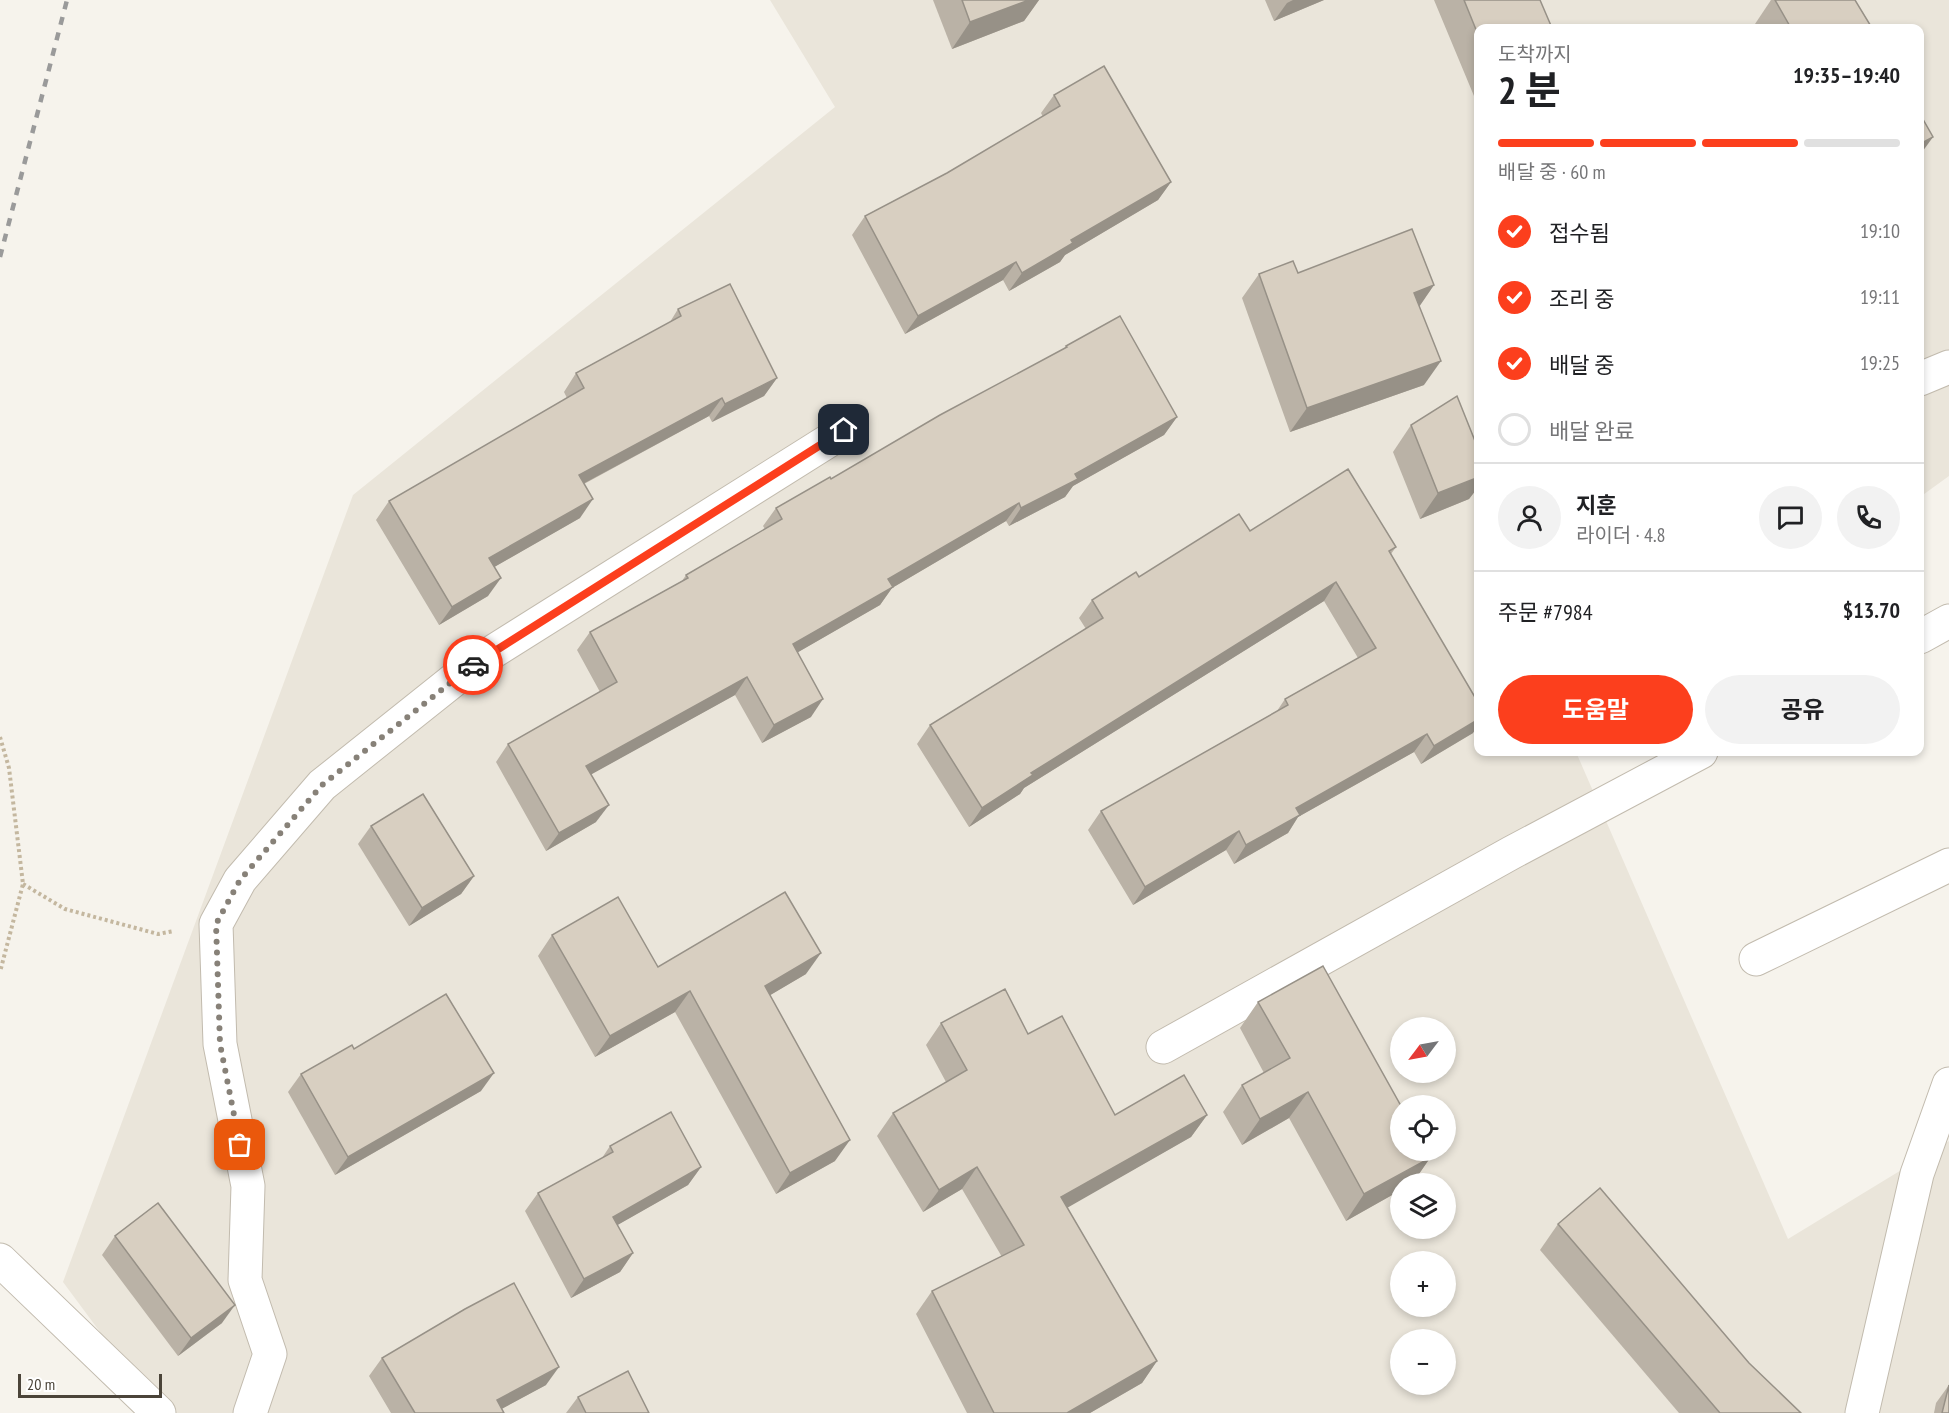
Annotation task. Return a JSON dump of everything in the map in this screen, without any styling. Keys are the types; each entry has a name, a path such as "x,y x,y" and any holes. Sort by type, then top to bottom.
{"street":[{"path":"1924,377 1949,367"},
{"path":"250,1413 270,1354 244,1280 248,1186 220,1044 216,924 240,880 322,785 475,663 844,430"},
{"path":"1924,635 1949,621"},
{"path":"1163,1047 1511,853 1693,756"},
{"path":"1756,959 1949,865"},
{"path":"1862,1413 1917,1174 1949,1084"},
{"path":"0,1260 159,1413"}],"path":[{"path":"0,737 9,768 23,884 0,972"},
{"path":"23,884 65,909 158,934 216,924"}],"shaded area":[{"path":"770,0 1949,0 1949,476 1924,494 1924,24 1474,24 1474,756 1578,756 1788,1239 1949,1141 1949,1413 160,1413 63,1282 353,495 835,107"}],"building":[{"path":"962,0 1029,0 970,22"},
{"path":"1464,0 1540,0 1550,24 1474,24"},
{"path":"1775,0 1855,0 1870,24 1789,24"},
{"path":"1104,66 1171,182 1071,240 1073,243 1022,273 1016,262 918,316 865,216 947,173 1060,106 1054,95"},
{"path":"1924,121 1933,137 1924,142"},
{"path":"1412,229 1434,285 1414,293 1441,361 1307,408 1259,274 1293,261 1298,273"},
{"path":"730,284 777,378 725,404 722,398 579,475 593,499 489,558 501,578 452,607 389,501 584,388 576,373 681,316 678,309"},
{"path":"1120,316 1177,417 1075,474 1078,479 1021,508 1019,503 888,579 893,587 793,644 823,699 774,725 747,677 586,766 609,805 559,833 508,744 617,682 590,632 688,578 686,575 782,519 776,508"},
{"path":"1457,396 1474,438 1474,479 1438,493 1411,425"},
{"path":"1348,469 1396,547 1389,551 1474,696 1474,722 1434,746 1427,734 1296,808 1300,815 1246,845 1239,831 1145,887 1101,811 1288,705 1285,699 1376,648 1336,582 1031,773 1033,775 982,808 930,725 1103,618 1092,600 1136,572 1139,577 1239,514 1250,531"},
{"path":"423,794 474,876 422,908 371,826"},
{"path":"785,892 821,953 765,986 850,1140 790,1173 690,991 610,1036 552,935 618,897 658,967"},
{"path":"1323,966 1395,1095 1390,1095 1390,1161 1424,1161 1402,1173 1390,1173 1390,1180 1364,1194 1308,1092 1260,1119 1242,1085 1290,1058 1258,1002"},
{"path":"1005,989 1028,1034 1062,1016 1115,1115 1184,1075 1207,1115 1061,1197 1157,1361 1067,1413 994,1413 932,1291 1024,1245 977,1167 939,1190 893,1113 967,1070 941,1023"},
{"path":"446,994 494,1073 348,1157 301,1074 352,1045 354,1049"},
{"path":"671,1112 701,1167 613,1217 633,1253 584,1279 538,1193 613,1152 610,1146"},
{"path":"1600,1188 1749,1363 1801,1413 1720,1413 1558,1224"},
{"path":"158,1203 235,1305 191,1338 115,1236"},
{"path":"514,1283 559,1367 497,1400 504,1413 415,1413 382,1358"},
{"path":"628,1371 649,1413 586,1413 578,1397"},
{"path":"1949,1385 1949,1413 1942,1413"}],"railway":[{"path":"0,257 67,0"}],"way so far":[{"path":"240,1145 220,1044 216,924 240,880 322,785 473,665"}],"route":[{"path":"473,665 844,430"}]}
